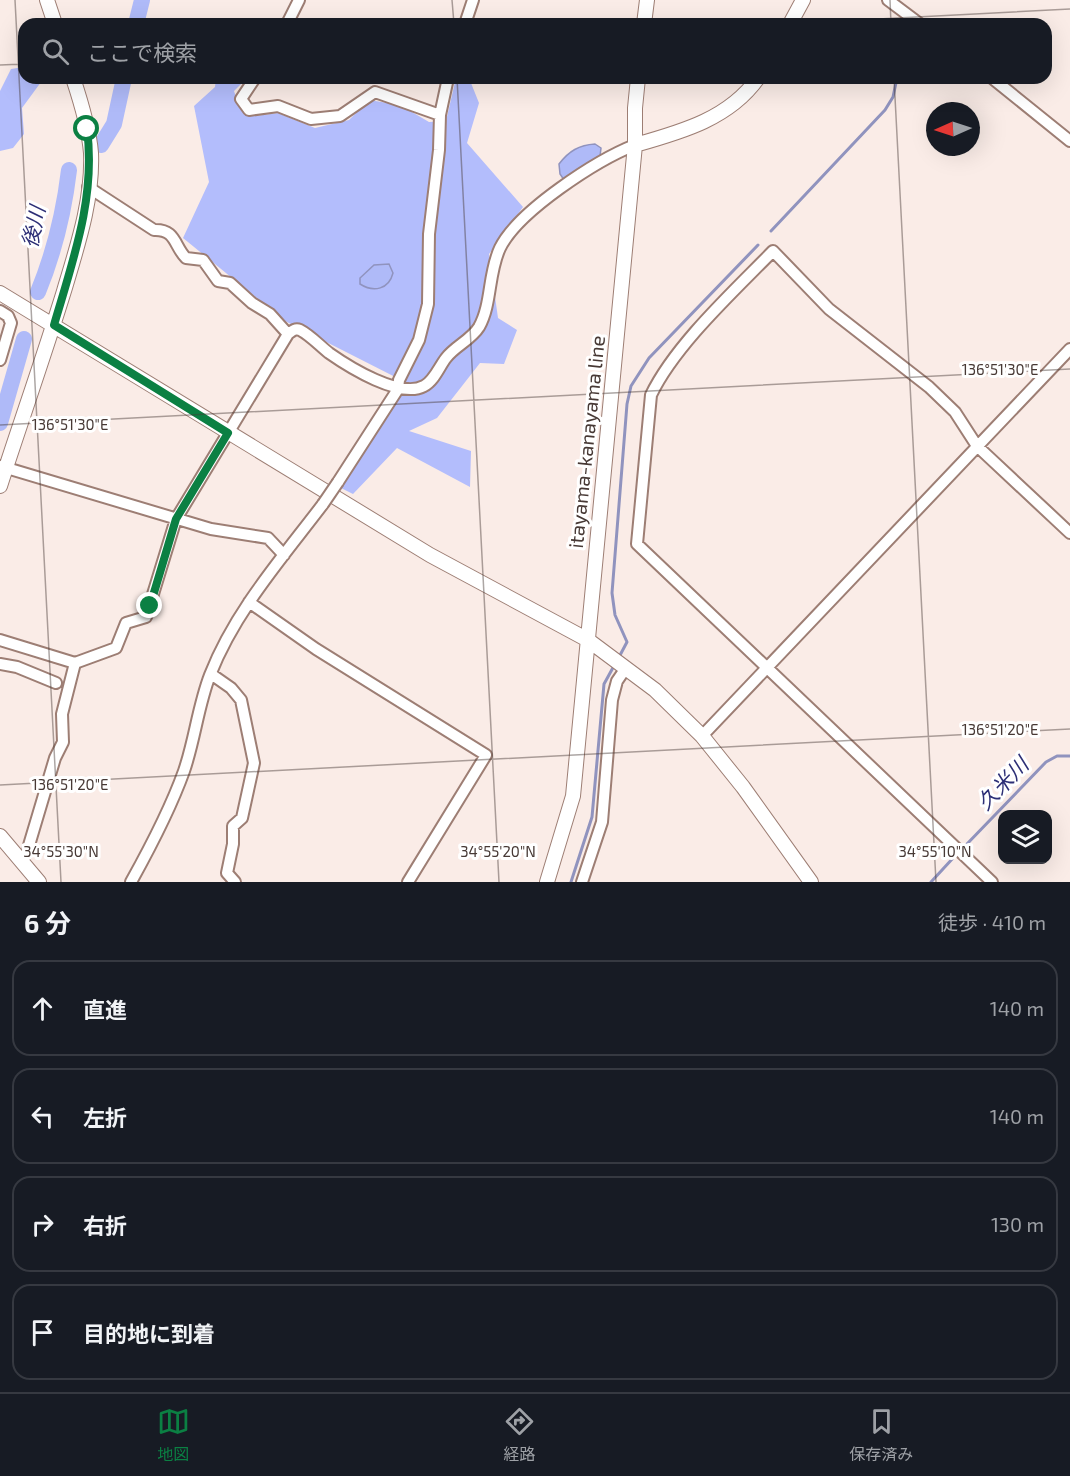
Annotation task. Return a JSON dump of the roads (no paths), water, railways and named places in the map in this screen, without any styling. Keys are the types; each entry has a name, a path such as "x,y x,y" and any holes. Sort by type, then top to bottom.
{"street":[{"path":"47,0 53,18"},
{"path":"290,18 299,0"},
{"path":"467,18 473,0"},
{"path":"645,18 647,0"},
{"path":"793,18 803,0"},
{"path":"888,0 912,18"},
{"path":"0,486 3,467 54,325 79,243 91,154 75,84"},
{"path":"251,84 241,99 249,110 278,106 311,119 340,116 375,92 440,115"},
{"path":"131,882 165,821 184,771 211,674 249,602 338,482 398,389 399,380 419,340 430,288 429,234 439,150 440,115 447,84"},
{"name":"itayama-kanayama line","path":"547,882 573,796 635,145 634,108 637,84"},
{"path":"0,640 75,663 117,648 126,623 146,617 176,519 288,334 293,330 300,330 330,354 398,389 424,386 448,354 478,328 501,246 525,217 613,154 635,145 683,132 719,114 754,84"},
{"path":"999,84 1070,141"},
{"path":"88,187 154,230 162,230 174,236 186,258 203,260 218,281 230,283 252,303 270,314 288,334"},
{"path":"992,882 637,544 651,395 658,381 685,345 773,251 830,309 929,387 955,412 977,446 1070,533"},
{"path":"0,292 430,555 588,640 655,690 702,736 743,787 811,882"},
{"path":"0,310 10,319 11,323 0,360"},
{"path":"702,736 1070,349"},
{"path":"3,467 226,533 268,538 285,555"},
{"path":"249,602 316,649 486,754 408,882"},
{"path":"21,861 27,852 55,758 63,742 62,714 75,663"},
{"path":"0,664 17,667 56,683"},
{"path":"582,882 602,822 614,690 626,668"},
{"path":"211,674 231,688 241,700 254,763 242,818 233,826 233,844 227,873 235,882"},
{"path":"0,836 39,882"}],"waterway":[{"name":"後川","path":"138,18 142,0"},
{"name":"後川","path":"101,145 114,124 123,84"},
{"path":"771,231 885,110 893,97 896,84"},
{"name":"後川","path":"38,292 58,232 69,170"},
{"path":"618,659 627,642 615,615 612,593 627,404 631,386 649,358 758,245"},
{"name":"後川","path":"0,423 24,339"},
{"path":"571,882 592,817 604,684 615,664"},
{"name":"久米川","path":"965,846 1046,762 1057,756 1070,756"},
{"name":"久米川","path":"931,882 954,857"}]}
